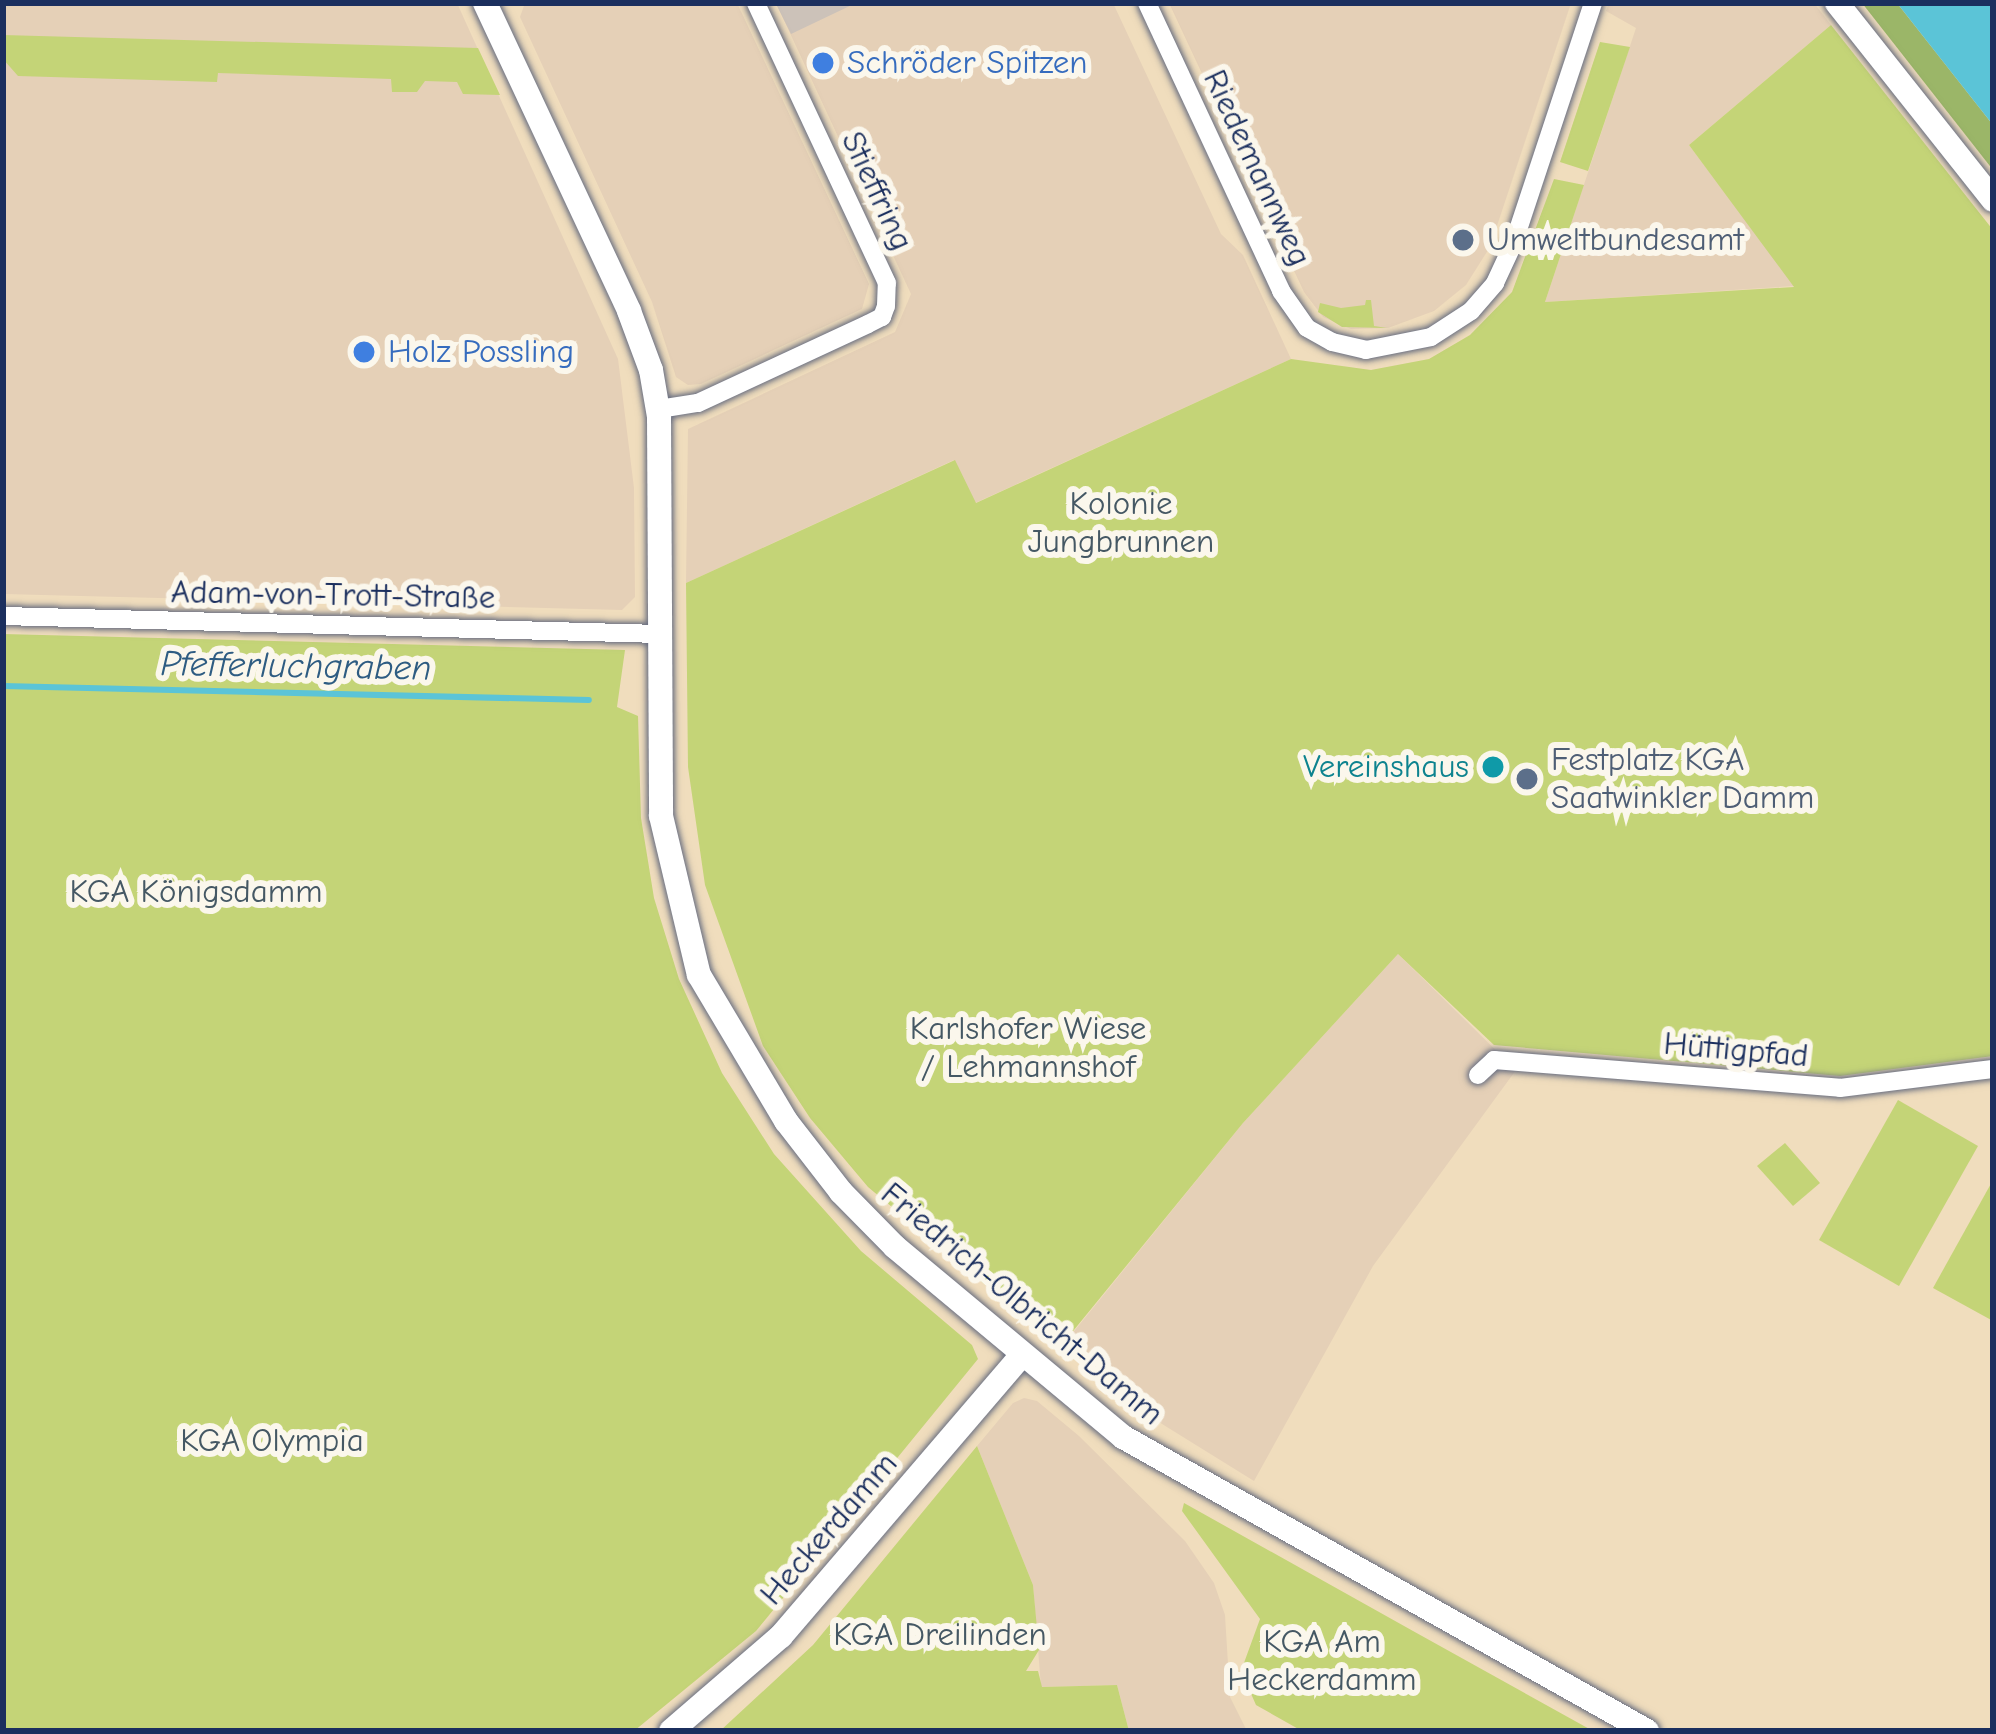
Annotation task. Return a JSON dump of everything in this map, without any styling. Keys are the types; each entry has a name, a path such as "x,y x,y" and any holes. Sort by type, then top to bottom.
{"street":[{"name":"Friedrich-Olbricht-Damm","path":"485,3 629,311 659,410 661,816 699,975 786,1120 842,1192 895,1246 1124,1437 1647,1731"},
{"name":"Stieffring","path":"659,410 698,403 882,317 886,306 887,283 756,3"},
{"name":"Riedemannweg","path":"1148,3 1281,291 1307,328 1332,343 1366,350 1431,338 1471,311 1495,283 1593,3"},
{"path":"1837,3 1993,200"},
{"name":"Adam-von-Trott-Straße","path":"3,616 662,634"},
{"name":"Hüttigpfad","path":"1478,1075 1494,1060 1840,1088 1993,1069"},
{"name":"Heckerdamm","path":"671,1731 781,1636 1022,1355"}],"shaded area":[{"path":"3,3 457,3 618,359 634,488 635,597 622,610 3,594"},
{"path":"525,3 737,3 869,284 862,309 701,384 688,385 676,377 652,302 520,17"},
{"path":"776,3 1113,3 1221,234 1243,255 1291,359 975,503 954,460 686,583 688,429 895,332 911,294"},
{"path":"856,3 791,34 776,4 802,5"},
{"path":"1169,3 1571,3 1490,247 1466,285 1434,311 1388,328 1351,329 1323,317 1304,292"},
{"path":"1609,3 1814,3 1831,25 1689,145 1795,286 1545,302 1636,28 1606,11"},
{"path":"1398,954 1516,1070 1373,1266 1254,1481 1125,1401 1072,1357 1067,1340 1243,1123"},
{"path":"1024,1398 1037,1401 1079,1436 1185,1541 1214,1583 1225,1615 1230,1697 1247,1731 1129,1731 1117,1685 1041,1687 1033,1585 977,1446 1013,1403"}],"green space":[{"path":"1862,3 1897,3 1993,125 1993,170"},
{"path":"1831,25 1993,230 1993,1056 1840,1076 1494,1045 1398,954 1243,1123 1069,1336 1072,1357 868,1187 810,1118 763,1046 705,885 688,767 686,583 955,460 976,503 1291,359 1371,370 1429,359 1470,335 1512,292 1554,179 1584,185 1545,302 1794,287 1689,145"},
{"path":"3,35 478,48 500,95 463,94 457,82 425,81 417,92 392,92 391,79 218,73 217,82 18,76 3,59"},
{"path":"1600,42 1630,47 1588,171 1560,162"},
{"path":"1371,300 1374,326 1387,328 1342,327 1318,312 1320,303 1341,308 1365,305"},
{"path":"3,634 625,650 617,707 638,716 641,818 654,898 679,979 722,1073 774,1154 861,1251 972,1345 978,1359 756,1631 634,1731 3,1731"},
{"path":"1898,1100 1978,1146 1899,1286 1819,1240"},
{"path":"1785,1143 1820,1183 1793,1206 1757,1166"},
{"path":"1993,1180 1993,1321 1933,1288"},
{"name":"KGA Dreilinden","path":"977,1446 1033,1585 1039,1650 1026,1671 1038,1671 1042,1687 1117,1685 1129,1731 720,1731 813,1645"},
{"name":"KGA Am Heckerdamm","path":"1184,1503 1593,1731 1302,1731 1256,1705 1241,1671 1260,1619 1182,1511"}],"water":[{"path":"1897,3 1993,3 1993,125 1941,59"}],"waterway":[{"name":"Pfefferluchgraben","path":"3,686 589,700"}],"place":[{"name":"Schröder Spitzen","path":"823,63"},
{"name":"Umweltbundesamt","path":"1463,240"},
{"name":"Holz Possling","path":"364,352"},
{"name":"Vereinshaus","path":"1493,767"},
{"name":"Festplatz KGA Saatwinkler Damm","path":"1527,779"}],"park label":[{"name":"Kolonie Jungbrunnen","path":"1121,523"},
{"name":"KGA Königsdamm","path":"196,892"},
{"name":"Karlshofer Wiese / Lehmannshof","path":"1028,1048"},
{"name":"KGA Olympia","path":"272,1441"}]}
